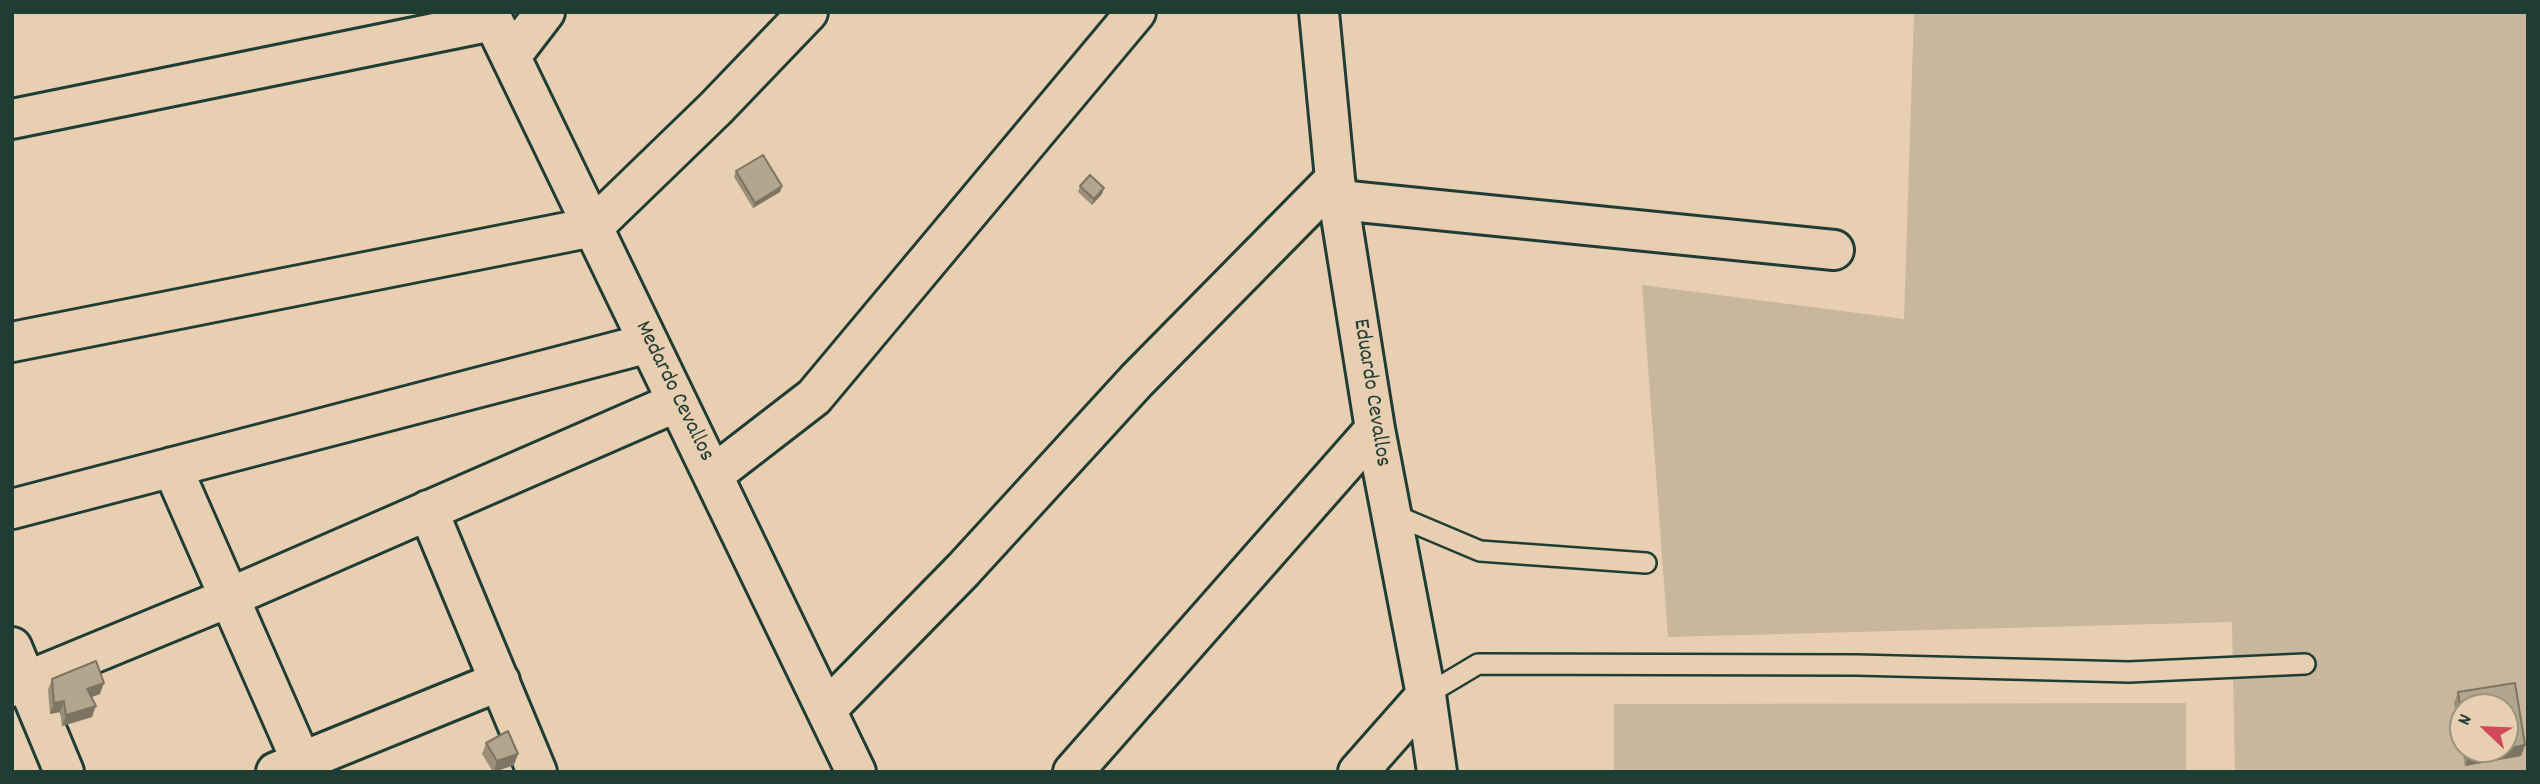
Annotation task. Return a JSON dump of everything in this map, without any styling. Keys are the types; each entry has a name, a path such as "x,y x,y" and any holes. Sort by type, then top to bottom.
{"street":[{"path":"512,55 545,12"},
{"path":"12,342 593,227 716,108 808,12"},
{"path":"713,475 814,397 1136,12"},
{"name":"Eduardo Cevallos","path":"1319,12 1337,189 1375,429 1426,695 1437,772"},
{"path":"12,119 491,16"},
{"name":"Medardo Cevallos","path":"491,16 856,772"},
{"path":"826,710 962,570 1137,380 1337,189 1834,250"},
{"path":"12,509 649,343"},
{"path":"64,772 17,672 228,598 677,402"},
{"path":"1073,772 1375,429"},
{"path":"172,467 228,598 294,768 500,681"},
{"path":"428,510 537,772"},
{"path":"1358,772 1426,695"}],"lane":[{"path":"1390,513 1480,551 1646,563"},
{"path":"1426,695 1478,664 1843,665 2129,672 2305,664"}],"shaded area":[{"path":"1914,12 2528,12 2528,772 2235,772 2232,622 1668,637 1642,285 1904,319"},
{"path":"2186,703 2186,772 1614,772 1614,704"}],"building":[{"path":"763,155 782,186 755,203 736,171"},
{"path":"1090,175 1104,188 1094,199 1080,186"},
{"path":"96,661 104,683 87,689 96,706 66,715 64,701 54,703 52,679"},
{"path":"2515,683 2517,693 2458,693"},
{"path":"2519,708 2525,745 2519,746"},
{"path":"508,731 518,754 497,761 486,743"}]}
